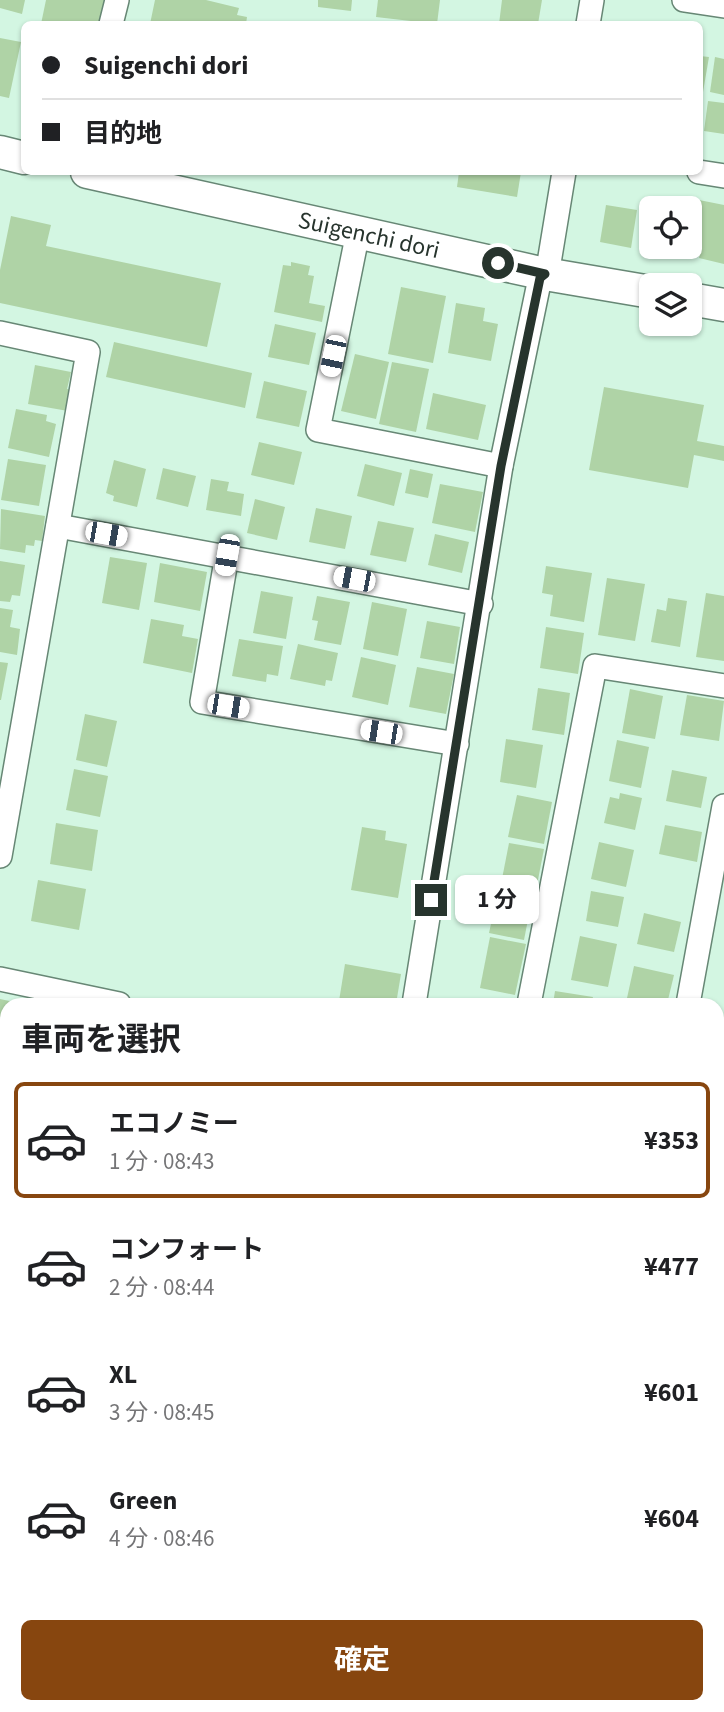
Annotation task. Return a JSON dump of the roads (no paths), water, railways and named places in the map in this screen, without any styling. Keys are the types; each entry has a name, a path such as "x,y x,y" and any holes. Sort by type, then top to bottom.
{"street":[{"path":"112,21 117,0"},
{"path":"588,21 592,0"},
{"path":"684,0 724,6"},
{"path":"0,152 21,157"},
{"path":"703,173 724,176"},
{"name":"Suigenchi dori","path":"101,175 545,274 639,290"},
{"path":"415,998 481,604 501,466 528,326 540,278 545,274 563,175"},
{"path":"358,232 317,430 501,466"},
{"path":"702,301 724,305"},
{"path":"0,332 88,352 0,856"},
{"path":"58,526 227,555 481,604"},
{"path":"227,555 202,702 457,744"},
{"path":"530,998 595,666 724,687"},
{"path":"689,998 724,806"},
{"path":"0,979 90,998"}]}
